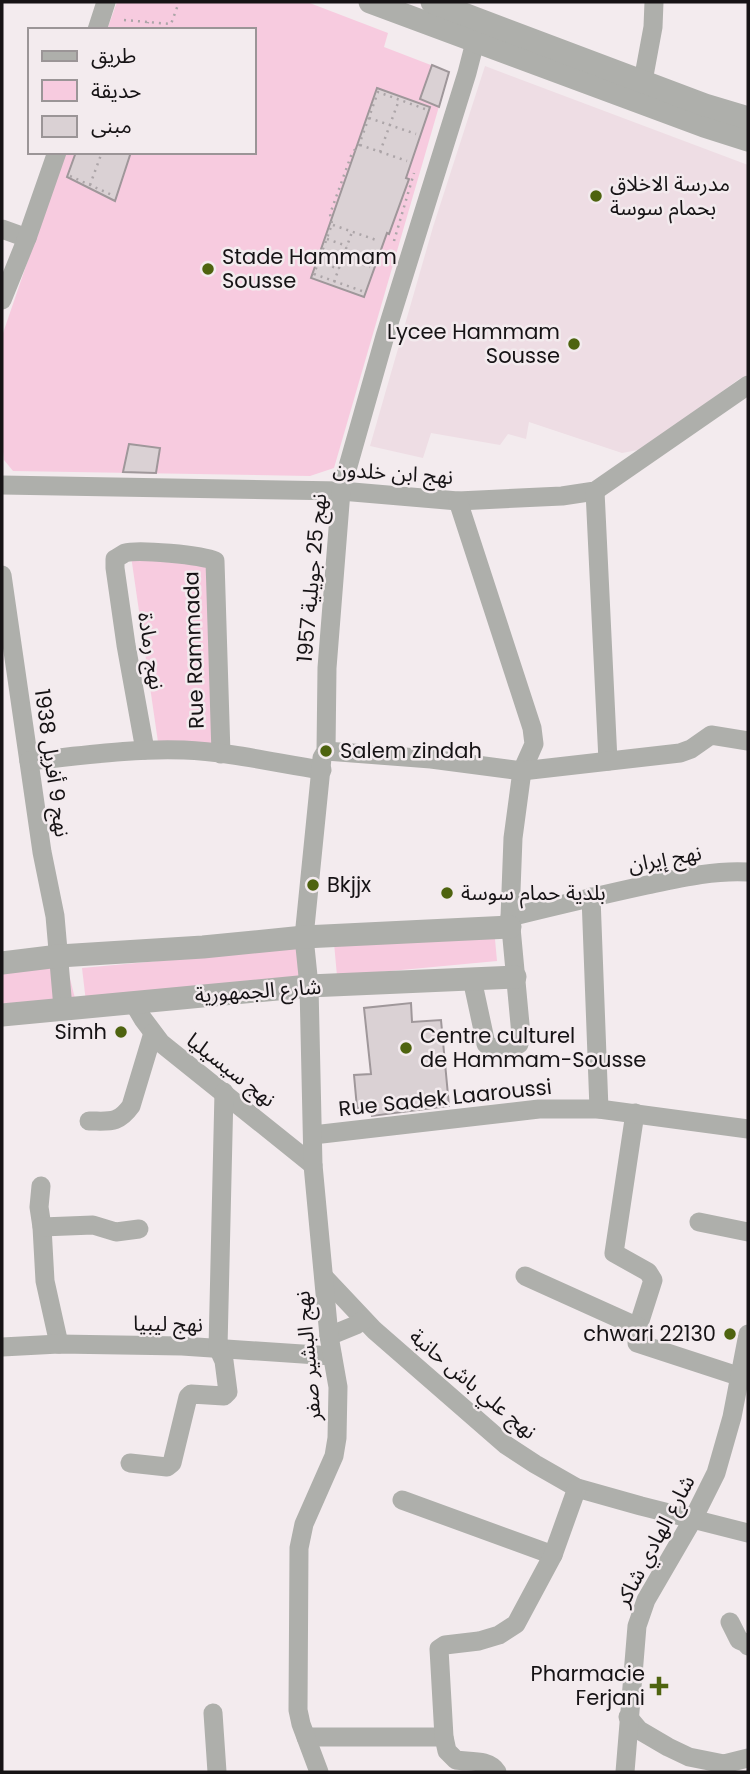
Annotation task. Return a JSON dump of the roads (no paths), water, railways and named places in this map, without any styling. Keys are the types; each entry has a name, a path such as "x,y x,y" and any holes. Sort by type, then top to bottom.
{"street":[{"path":"98,28 107,2"},
{"path":"370,2 748,140"},
{"path":"432,2 705,105 748,118"},
{"path":"643,81 653,27 654,2"},
{"name":"نهج 25 جويلية 1957","path":"313,1135 309,986 304,937 324,761 327,668 341,491 385,336 475,42"},
{"path":"2,300 27,239 56,154"},
{"path":"2,229 27,239"},
{"name":"نهج ابن خلدون","path":"2,485 341,491 458,501 562,496 595,491 748,385"},
{"path":"595,491 608,761"},
{"path":"458,501 532,728 534,744 522,771 513,838 510,922 521,1042 519,1045 492,1048 486,1044 472,979"},
{"name":"Rue Rammada","path":"115,559 131,552 173,553 215,561 221,754"},
{"name":"نهج رمادة","path":"115,559 125,645 145,750"},
{"name":"نهج 9 أفريل 1938","path":"2,575 42,852 55,916 63,1009"},
{"path":"29,761 145,750 185,750 324,761 431,759 522,771 680,753 711,735 748,741"},
{"name":"نهج إيران","path":"510,922 591,897 672,880 724,872 748,872"},
{"path":"591,897 599,1109"},
{"path":"2,963 59,956 510,922"},
{"name":"شارع الجمهورية","path":"2,1015 309,986 515,977"},
{"name":"نهج سيسيليا","path":"132,1002 152,1033 172,1053 313,1165"},
{"path":"89,1121 116,1121 124,1115 131,1105 152,1033"},
{"path":"130,1463 167,1466 172,1463 187,1397 191,1394 224,1396 228,1392 224,1361 218,1348 223,1092"},
{"name":"Rue Sadek Laaroussi","path":"313,1135 520,1110 599,1109 748,1129"},
{"path":"635,1113 614,1253 648,1272 653,1280 638,1327 637,1340 640,1345 741,1377"},
{"name":"نهج البشير صفر","path":"313,1135 313,1165 329,1336 338,1387 336,1447 304,1524 299,1548 298,1710 316,1772"},
{"path":"41,1186 39,1207 45,1282 59,1344"},
{"path":"699,1222 748,1232"},
{"path":"42,1227 93,1225 117,1232 139,1228"},
{"path":"525,1276 638,1327"},
{"name":"نهج علي باش حانبة","path":"324,1277 363,1320 506,1445 535,1464 577,1488 748,1533"},
{"path":"329,1336 363,1320"},
{"name":"شارع الهادي شاكر","path":"625,1772 637,1626 646,1600 716,1473 741,1377 748,1334"},
{"name":"نهج ليبيا","path":"2,1347 59,1344 182,1346 332,1356"},
{"path":"497,1772 493,1766 485,1763 456,1760 447,1751 439,1649 445,1645 499,1636 516,1624 553,1555 577,1488"},
{"path":"402,1500 553,1555"},
{"path":"730,1622 739,1640 748,1646"},
{"path":"213,1713 217,1772"},
{"path":"628,1717 639,1730 668,1747 689,1757 724,1764"},
{"path":"306,1737 444,1737"},
{"path":"704,1772 748,1758"}],"place":[{"name":"مدرسة الاخلاق بحمام سوسة","path":"596,196"},
{"name":"Stade Hammam Sousse","path":"208,269"},
{"name":"Lycee Hammam Sousse","path":"574,344"},
{"name":"Salem zindah","path":"326,751"},
{"name":"Bkjjx","path":"313,885"},
{"name":"بلدية حمام سوسة","path":"447,893"},
{"name":"Simh","path":"121,1032"},
{"name":"Centre culturel de Hammam-Sousse","path":"406,1048"},
{"name":"chwari 22130","path":"730,1334"},
{"name":"Pharmacie Ferjani","path":"659,1686"}]}
